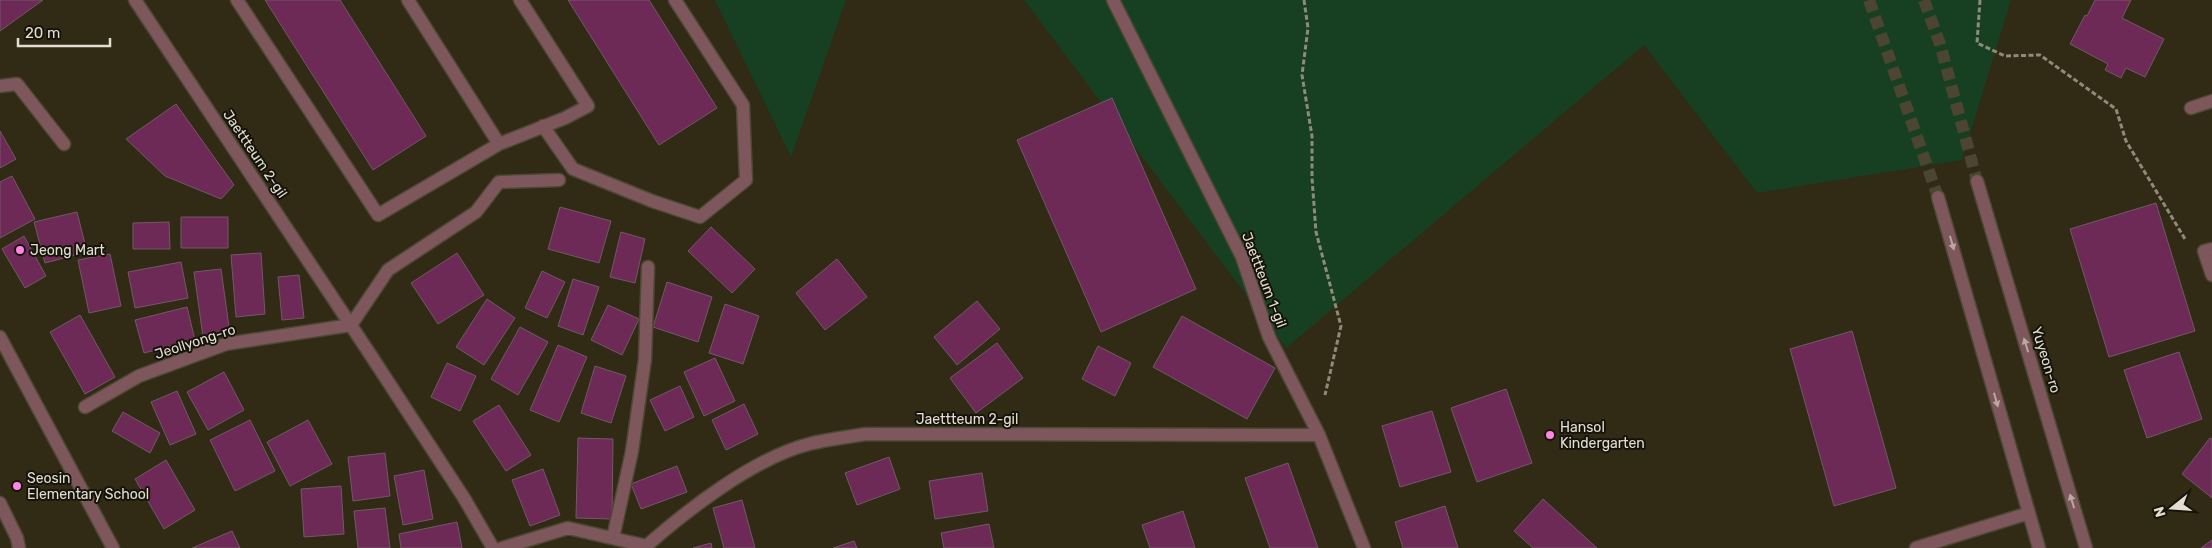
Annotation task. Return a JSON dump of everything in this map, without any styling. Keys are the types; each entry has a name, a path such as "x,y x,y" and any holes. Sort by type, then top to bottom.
{"street":[{"name":"Jaettteum 2-gil","path":"135,0 459,490 493,548"},
{"path":"237,0 378,215 499,144 588,106 520,0"},
{"path":"408,0 499,144"},
{"path":"543,126 573,168 652,201 700,217 746,180 743,105 675,0"},
{"name":"Jaettteum 1-gil","path":"1114,0 1242,257 1269,337 1319,435 1364,548"},
{"path":"0,86 17,84 64,144"},
{"path":"2191,108 2212,101"},
{"path":"351,325 388,270 476,212 499,182 560,180"},
{"name":"Yuyeon-ro","path":"1977,181 2086,548"},
{"path":"1938,197 2040,548"},
{"path":"2208,250 2212,275"},
{"path":"614,538 632,452 646,359 648,267"},
{"name":"Jeollyong-ro","path":"85,407 139,376 226,344 351,325"},
{"path":"0,337 113,548"},
{"name":"Jaettteum 2-gil","path":"502,548 568,528 646,547 667,527 753,467 808,444 866,434 1319,435"},
{"path":"0,503 17,538 19,548"},
{"path":"1916,548 2029,514"}],"path":[{"path":"1304,0 1308,28 1302,75 1312,136 1312,178 1316,232 1341,326 1321,412 1319,435"},
{"path":"1980,0 1977,43 2005,56 2040,55 2116,109 2126,141 2186,240 2208,250"}],"green space":[{"path":"715,0 846,0 791,157"},
{"path":"1024,0 2011,0 1962,160 1757,193 1644,45 1286,348"}],"building":[{"path":"0,0 43,0 0,31"},
{"path":"265,0 340,0 426,136 373,170"},
{"path":"568,0 649,0 717,108 659,145"},
{"path":"2095,0 2131,0 2122,18 2164,39 2145,77 2126,68 2121,78 2105,70 2108,64 2070,44"},
{"path":"1112,98 1196,289 1101,332 1017,140"},
{"path":"176,104 234,185 221,199 165,176 126,139"},
{"path":"0,131 16,159 0,168"},
{"path":"12,176 35,219 0,238 0,182"},
{"path":"2156,203 2195,331 2109,357 2070,229"},
{"path":"560,207 611,221 599,263 548,249"},
{"path":"77,212 87,252 45,263 34,222"},
{"path":"181,217 228,217 228,248 181,248"},
{"path":"169,222 170,249 133,249 133,223"},
{"path":"711,227 755,269 732,293 688,251"},
{"path":"621,232 645,239 635,283 610,277"},
{"path":"24,236 46,276 25,288 2,249"},
{"path":"261,253 265,314 236,317 231,255"},
{"path":"457,253 484,295 438,324 411,283"},
{"path":"110,254 121,306 89,313 78,260"},
{"path":"837,259 867,297 825,330 796,293"},
{"path":"181,262 188,298 135,308 128,272"},
{"path":"221,269 230,334 203,337 194,272"},
{"path":"542,271 565,282 547,318 525,308"},
{"path":"299,275 304,318 282,320 278,277"},
{"path":"573,279 599,287 583,335 558,326"},
{"path":"667,282 712,297 698,342 653,327"},
{"path":"487,299 515,318 484,365 456,347"},
{"path":"977,301 1000,329 957,365 934,337"},
{"path":"725,304 759,316 743,364 709,353"},
{"path":"608,305 639,319 622,355 591,340"},
{"path":"187,307 195,340 144,353 135,320"},
{"path":"80,315 115,377 85,394 50,332"},
{"path":"1182,316 1275,368 1247,419 1153,367"},
{"path":"520,327 548,342 518,395 491,379"},
{"path":"1852,331 1896,488 1834,506 1790,349"},
{"path":"997,343 1023,378 976,413 950,378"},
{"path":"558,345 587,357 559,422 530,410"},
{"path":"1098,346 1131,363 1115,396 1082,379"},
{"path":"2179,352 2202,419 2147,438 2124,370"},
{"path":"715,358 735,401 704,416 684,372"},
{"path":"447,363 476,376 460,411 431,397"},
{"path":"595,366 626,376 611,423 581,413"},
{"path":"224,372 244,410 208,430 187,392"},
{"path":"680,386 694,417 665,431 650,400"},
{"path":"1506,389 1532,463 1477,482 1451,408"},
{"path":"177,391 196,434 170,445 151,402"},
{"path":"744,404 758,434 726,450 712,420"},
{"path":"499,405 531,455 506,471 473,421"},
{"path":"1432,411 1451,472 1400,487 1382,426"},
{"path":"123,412 160,433 150,453 112,431"},
{"path":"250,420 275,471 235,491 210,440"},
{"path":"308,420 332,464 290,486 267,442"},
{"path":"578,438 613,439 612,519 576,518"},
{"path":"2210,438 2212,439 2212,498 2182,474"},
{"path":"385,453 390,496 353,501 348,457"},
{"path":"889,457 900,489 857,505 845,473"},
{"path":"166,460 195,510 164,529 135,479"},
{"path":"1288,463 1318,548 1270,548 1245,478"},
{"path":"677,466 687,492 641,509 631,484"},
{"path":"543,469 560,515 530,526 512,480"},
{"path":"424,470 433,519 403,525 394,476"},
{"path":"982,473 988,511 935,519 929,481"},
{"path":"341,486 344,534 304,537 301,489"},
{"path":"1543,499 1597,548 1533,548 1514,531"},
{"path":"742,500 755,548 724,548 713,508"},
{"path":"1445,506 1458,548 1403,548 1395,522"},
{"path":"385,508 390,548 358,548 354,511"},
{"path":"1183,511 1195,548 1150,548 1142,525"},
{"path":"457,522 462,548 401,548 399,534"},
{"path":"989,524 994,548 944,548 941,533"},
{"path":"232,531 240,548 192,548"},
{"path":"2212,540 2212,548 2201,548"},
{"path":"854,541 857,548 833,548"},
{"path":"711,543 712,548 693,548"}],"tunnel":[{"path":"1869,0 1938,197"},
{"path":"1924,0 1940,44 1977,181"}],"place":[{"name":"Jeong Mart","path":"20,250"},
{"name":"Hansol Kindergarten","path":"1550,435"},
{"name":"Seosin Elementary School","path":"17,486"}]}
